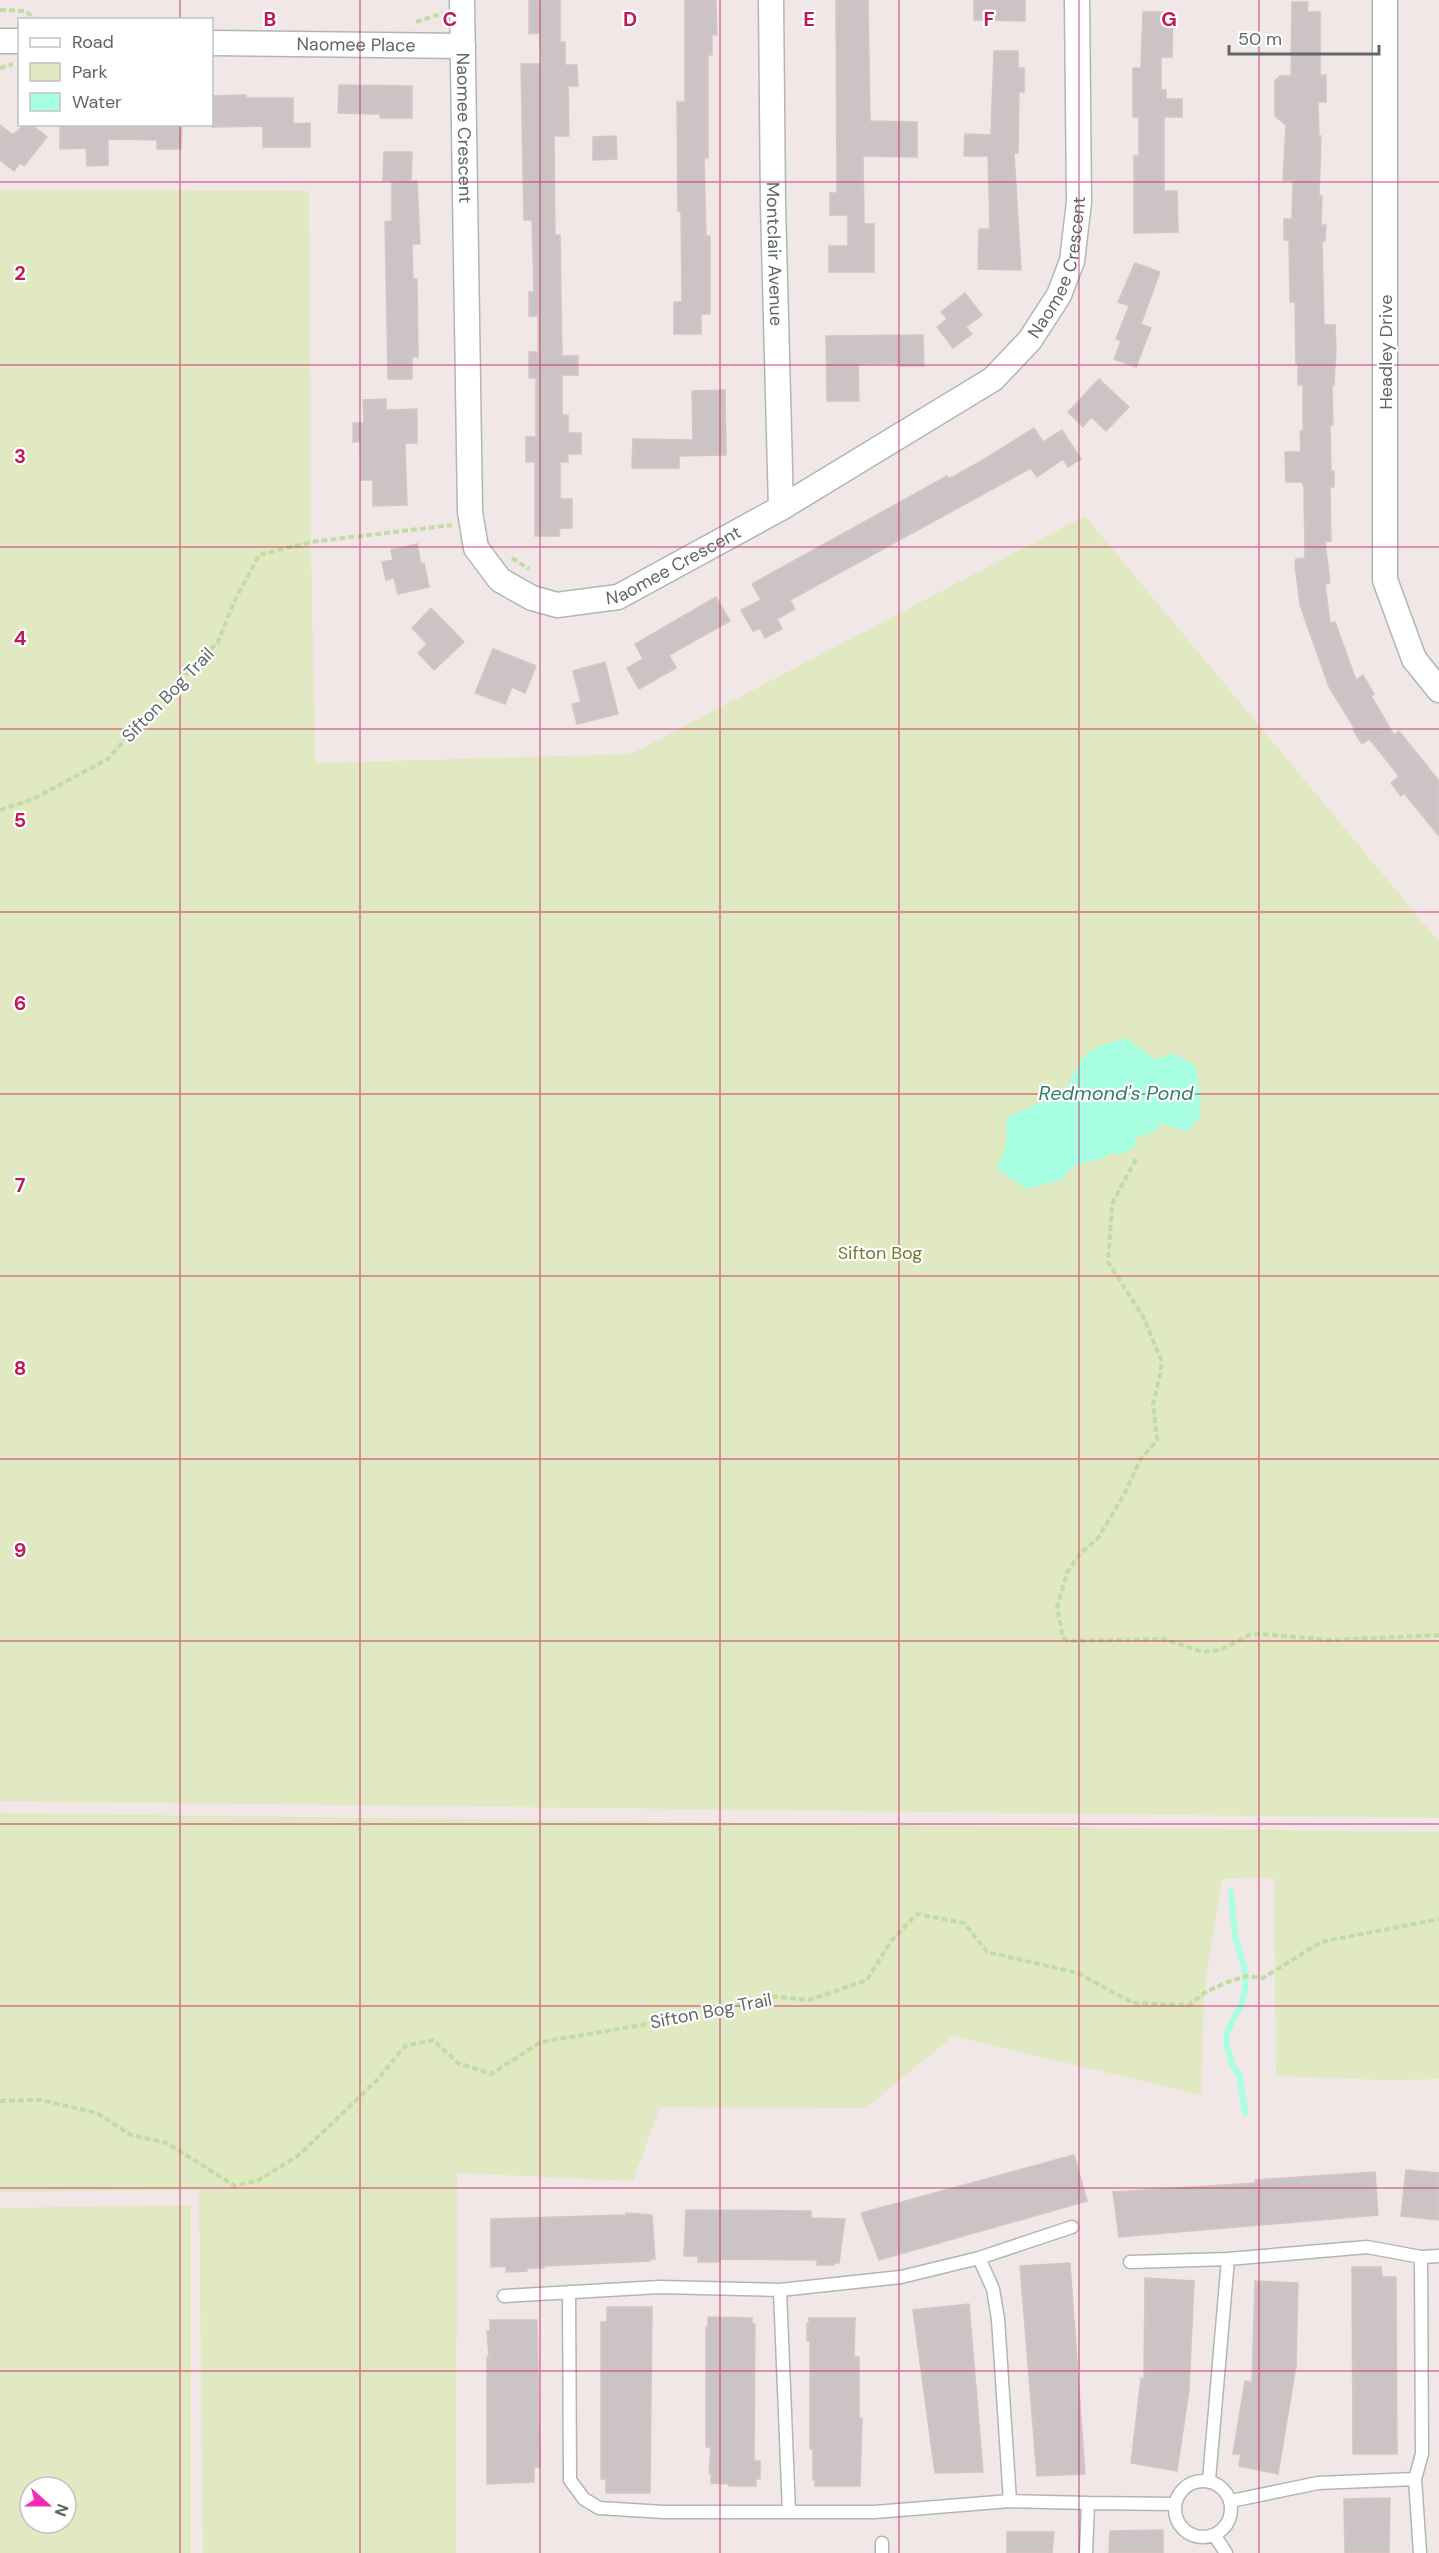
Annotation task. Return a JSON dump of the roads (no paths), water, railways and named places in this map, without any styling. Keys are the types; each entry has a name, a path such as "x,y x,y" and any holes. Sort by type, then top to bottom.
{"street":[{"name":"Naomee Crescent","path":"462,0 470,512 476,548 500,580 532,598 557,605 618,597 781,508 993,379 1030,340 1059,295 1072,261 1079,202 1077,0"},
{"name":"Montclair Avenue","path":"771,0 772,205 781,508"},
{"name":"Headley Drive","path":"1385,0 1385,580 1414,658 1439,690"},
{"path":"0,41 18,41"},
{"name":"Naomee Place","path":"213,43 463,46"}],"lane":[{"path":"504,2296 660,2287 780,2290 901,2277 979,2258 1072,2227"},
{"path":"1130,2262 1228,2259 1367,2247 1421,2258 1439,2256"},
{"path":"979,2258 993,2289 998,2319 1010,2501"},
{"path":"1420,2553 1415,2479 1422,2454 1421,2258"},
{"path":"1209,2480 1228,2259"},
{"path":"780,2290 789,2512"},
{"path":"570,2292 570,2480 584,2499 599,2508 664,2512 875,2512 1010,2501 1174,2504"},
{"path":"1232,2501 1318,2483 1415,2479"},
{"path":"1209,2480 1223,2487 1232,2501 1230,2522 1215,2536 1194,2537 1178,2525 1174,2504 1186,2485 1209,2480"},
{"path":"1086,2553 1088,2503"},
{"path":"1215,2536 1226,2553"}],"water":[{"name":"Redmond's Pond","path":"1126,1038 1156,1060 1173,1053 1196,1066 1201,1100 1199,1119 1188,1131 1163,1123 1151,1133 1137,1137 1134,1148 1118,1155 1113,1152 1077,1166 1070,1170 1063,1179 1027,1189 997,1169 1006,1144 1007,1118 1029,1107 1064,1095 1085,1056 1100,1047"}],"waterway":[{"path":"1231,1892 1235,1937 1244,1966 1246,1985 1242,2003 1227,2032 1226,2042 1232,2064 1240,2077 1245,2113"}],"park label":[{"name":"Sifton Bog","path":"880,1253"}]}
